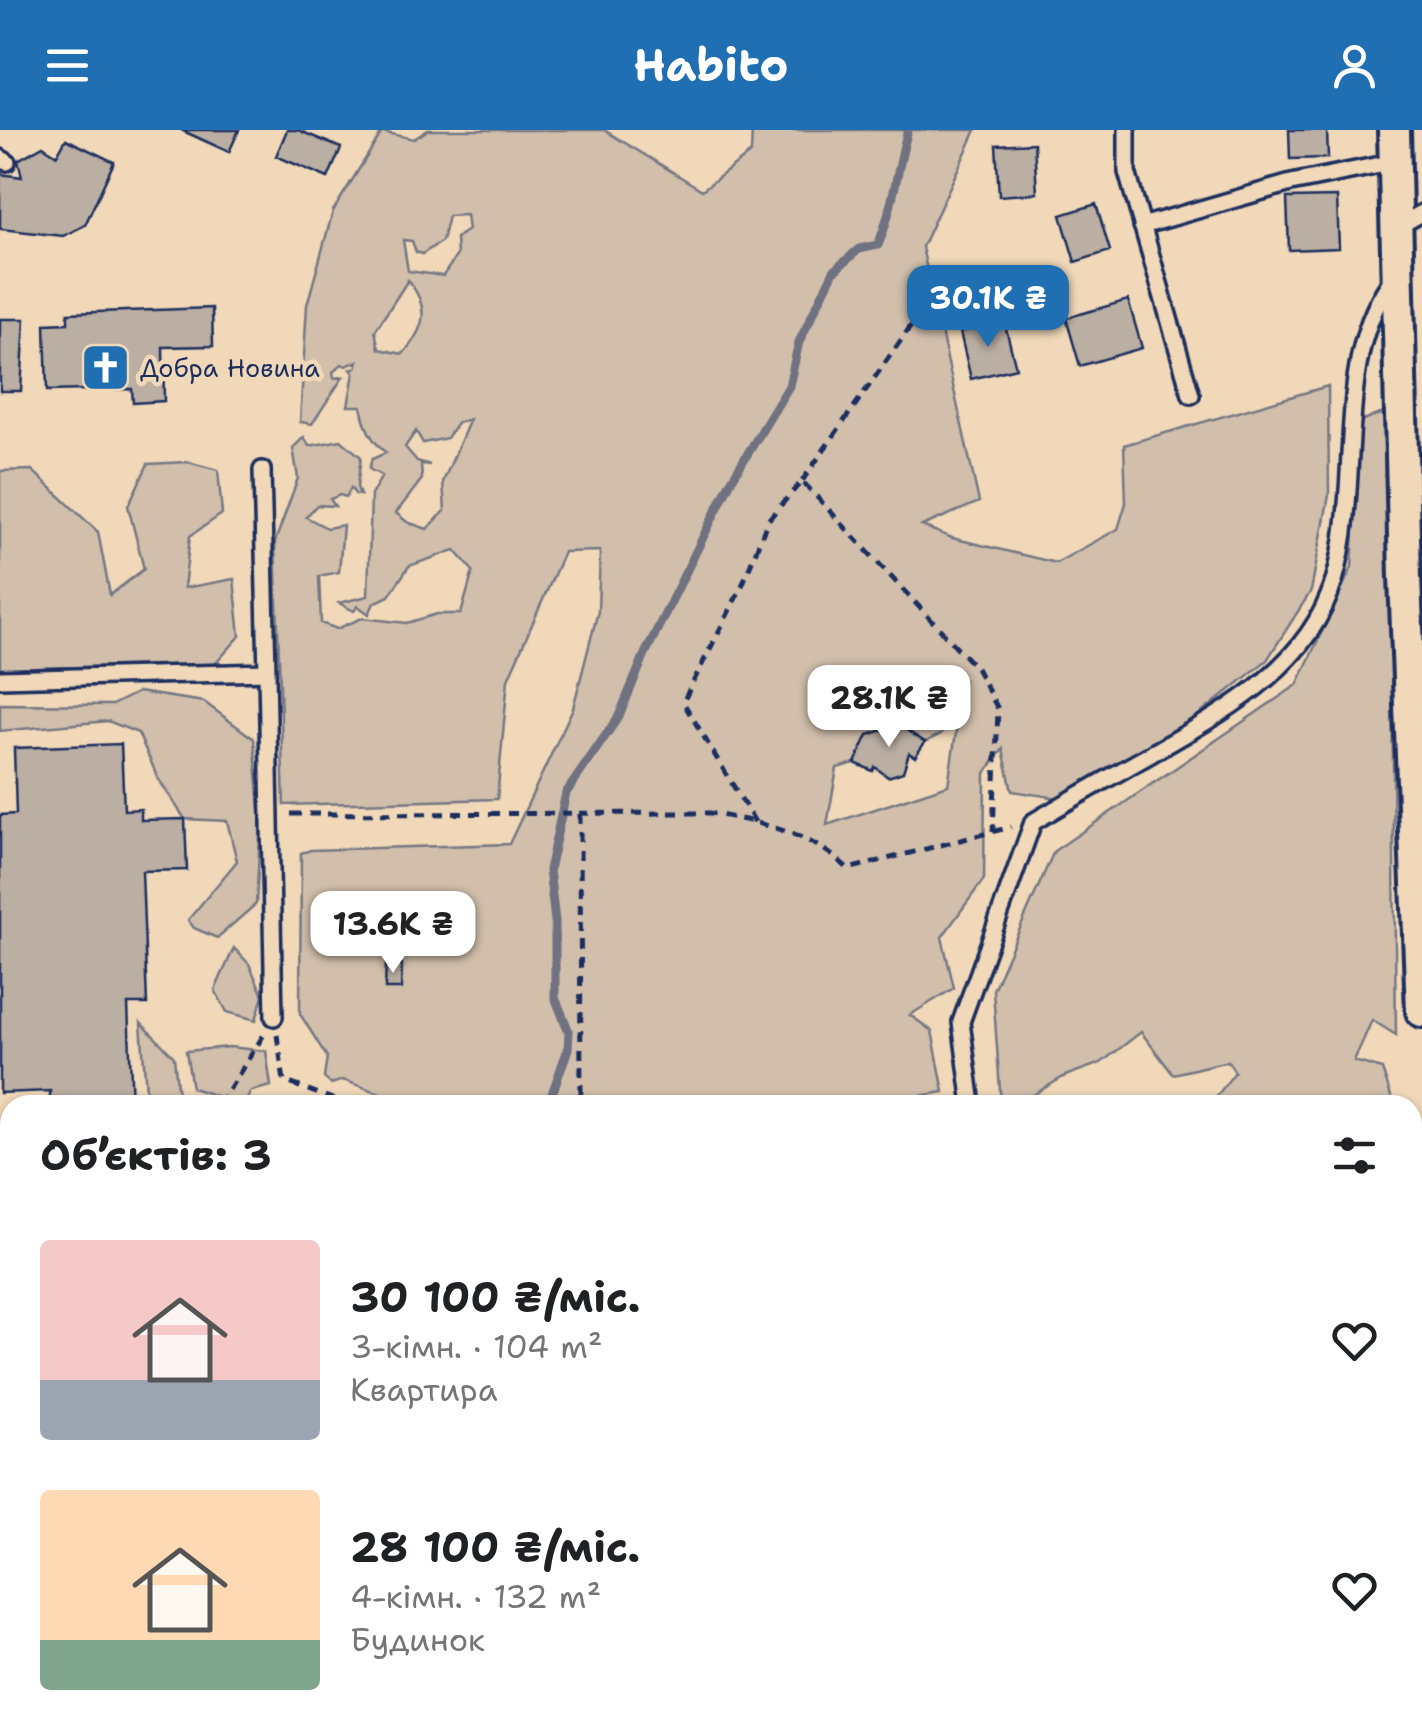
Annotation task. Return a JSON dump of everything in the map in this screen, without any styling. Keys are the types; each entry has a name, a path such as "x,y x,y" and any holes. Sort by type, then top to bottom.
{"street":[{"path":"1394,130 1395,162 1409,220 1398,270 1422,1011"}],"lane":[{"path":"1127,130 1127,172 1191,395"},
{"path":"1142,226 1291,183 1395,162"},
{"path":"971,1095 961,1022 1033,822 1217,716 1257,688 1302,644 1334,584 1344,537 1354,385 1362,342 1370,314 1398,270"},
{"path":"262,470 274,1018"},
{"path":"0,679 267,672"}],"path":[{"path":"755,822 684,702 742,586 768,520 802,481 914,322"},
{"path":"802,481 976,668 998,709 993,832"},
{"path":"270,814 710,813 755,822 829,849 848,869 1033,822"},
{"path":"580,814 581,1095"},
{"path":"224,1095 274,1018"},
{"path":"274,1018 284,1081 322,1095"}],"shaded area":[{"path":"428,130 604,130 702,190 751,153 752,130 976,130 922,247 979,502 922,526 952,538 1056,563 1118,529 1126,503 1124,445 1328,386 1329,495 1311,591 1267,660 1195,718 1058,798 1012,791 1003,749 985,773 984,879 942,937 954,988 910,1015 932,1031 944,1092 386,1095 343,1080 331,1084 324,1078 327,1057 300,1014 301,853 509,844 573,708 598,611 600,551 564,552 508,679 497,799 284,805 275,542 298,478 293,448 304,437 309,446 341,440 361,457 357,487 360,495 351,488 346,497 330,499 335,506 317,505 306,517 327,528 343,525 339,572 319,576 321,623 337,629 362,618 407,623 437,614 461,614 473,571 455,550 409,566 389,596 374,603 369,614 358,606 354,611 339,603 368,596 371,495 382,476 369,469 372,459 386,453 369,432 361,406 348,406 354,373 351,369 356,368 358,361 342,364 333,372 334,378 343,377 312,424 300,422 307,305 333,211 382,132 414,139","holes":["466,215 468,230 456,238 457,255 443,276 408,271 403,240 412,241 416,252 422,254 442,241 448,216","408,280 420,300 420,327 403,354 379,349 375,331","470,419 443,482 445,511 427,529 407,522 396,513 422,479 421,464 430,465 417,461 405,447 416,431 423,443 447,438 457,423","964,679 948,785 827,825 837,768 855,763 869,735 898,725 925,742 941,734"]},
{"path":"1389,411 1396,1035 1372,1020 1354,1061 1382,1069 1391,1095 1218,1095 1235,1072 1228,1061 1173,1074 1141,1032 1101,1063 1065,1076 1033,1095 1000,1095 993,990 1054,851 1297,685 1352,567 1360,421"},
{"path":"188,462 218,470 222,514 190,536 184,588 234,579 240,636 215,664 0,669 0,471 32,470 98,532 110,595 144,569 128,506 148,464"},
{"path":"138,692 204,702 254,739 261,819 256,904 217,938 194,928 188,920 237,861 227,821 185,819 159,780 138,733 108,721 0,731 0,704 112,705"},
{"path":"234,948 249,964 263,995 256,1020 227,1012 215,990"},
{"path":"141,1023 174,1057 178,1095 146,1095"},
{"path":"229,1047 266,1051 271,1086 249,1095 213,1095 192,1088 186,1051"}],"building":[{"path":"181,130 239,130 229,152"},
{"path":"287,130 298,130 341,148 328,178 276,156"},
{"path":"1289,130 1327,130 1328,158 1290,159"},
{"path":"66,139 114,162 85,225 63,236 0,229 0,174 22,177 18,160 43,146 57,155"},
{"path":"1034,143 1037,193 999,196 996,145"},
{"path":"1337,197 1339,248 1289,250 1287,198"},
{"path":"1096,204 1110,251 1075,262 1061,215"},
{"path":"1128,300 1142,348 1080,366 1066,318"},
{"name":"Добра Новина","path":"212,308 213,346 163,347 164,401 133,403 132,389 47,391 45,324 68,323 68,313"},
{"path":"0,319 25,319 21,391 0,391"},
{"path":"1004,321 1016,368 971,379 960,332"},
{"path":"898,725 925,742 915,757 909,753 903,772 888,777 875,767 873,771 855,763 868,735"},
{"path":"121,744 124,810 141,809 141,820 185,819 187,870 142,871 147,1004 128,1004 132,1095 0,1093 0,815 16,814 14,748"},
{"path":"386,963 402,964 401,989 385,989"}],"waterway":[{"path":"552,1095 568,1049 569,1032 555,997 555,921 549,870 566,793 619,716 645,654 731,481 789,386 799,342 834,271 859,249 878,245 908,130"}],"place":[{"name":"Добра Новина","path":"105,368"}]}
